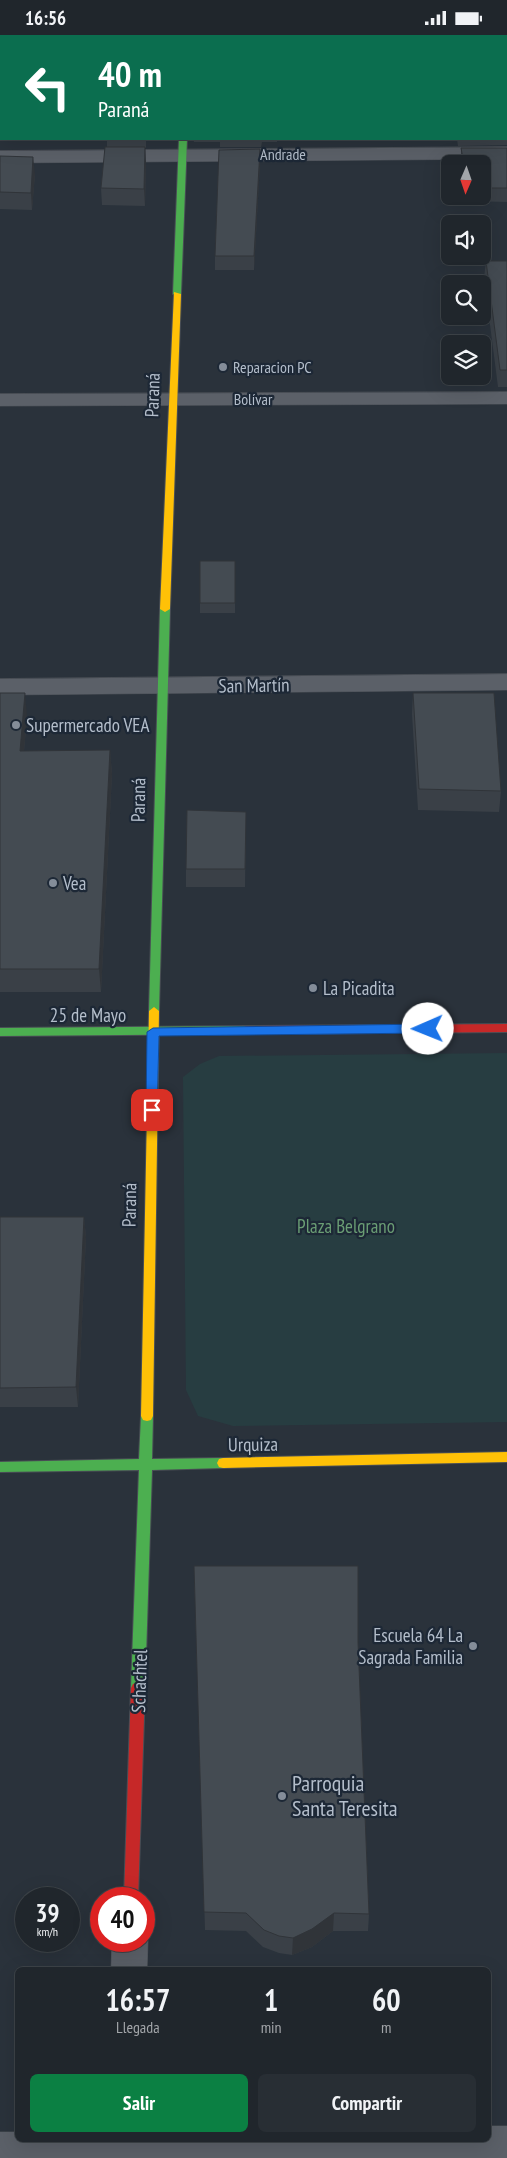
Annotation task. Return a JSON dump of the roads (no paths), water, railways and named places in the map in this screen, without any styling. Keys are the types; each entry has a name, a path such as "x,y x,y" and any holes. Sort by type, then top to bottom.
{"street":[{"name":"Andrade","path":"0,157 183,147 507,153"},
{"name":"Paraná","path":"146,1463 153,1032 162,686 183,147"},
{"name":"Bolívar","path":"0,400 507,398"},
{"name":"San Martín","path":"0,687 507,682"},
{"name":"25 de Mayo","path":"0,1033 507,1027"},
{"name":"Urquiza","path":"0,1467 507,1457"},
{"name":"Schachtel","path":"131,1887 146,1463"},
{"path":"129,1967 130,1952"},
{"path":"0,2151 123,2148 507,2145"}],"place":[{"name":"Reparacion PC","path":"223,367"},
{"name":"Supermercado VEA","path":"16,725"},
{"name":"Vea","path":"53,883"},
{"name":"La Picadita","path":"313,988"},
{"name":"Escuela 64 La Sagrada Familia","path":"473,1646"},
{"name":"Parroquia Santa Teresita","path":"282,1796"}],"park label":[{"name":"Plaza Belgrano","path":"346,1226"}]}
